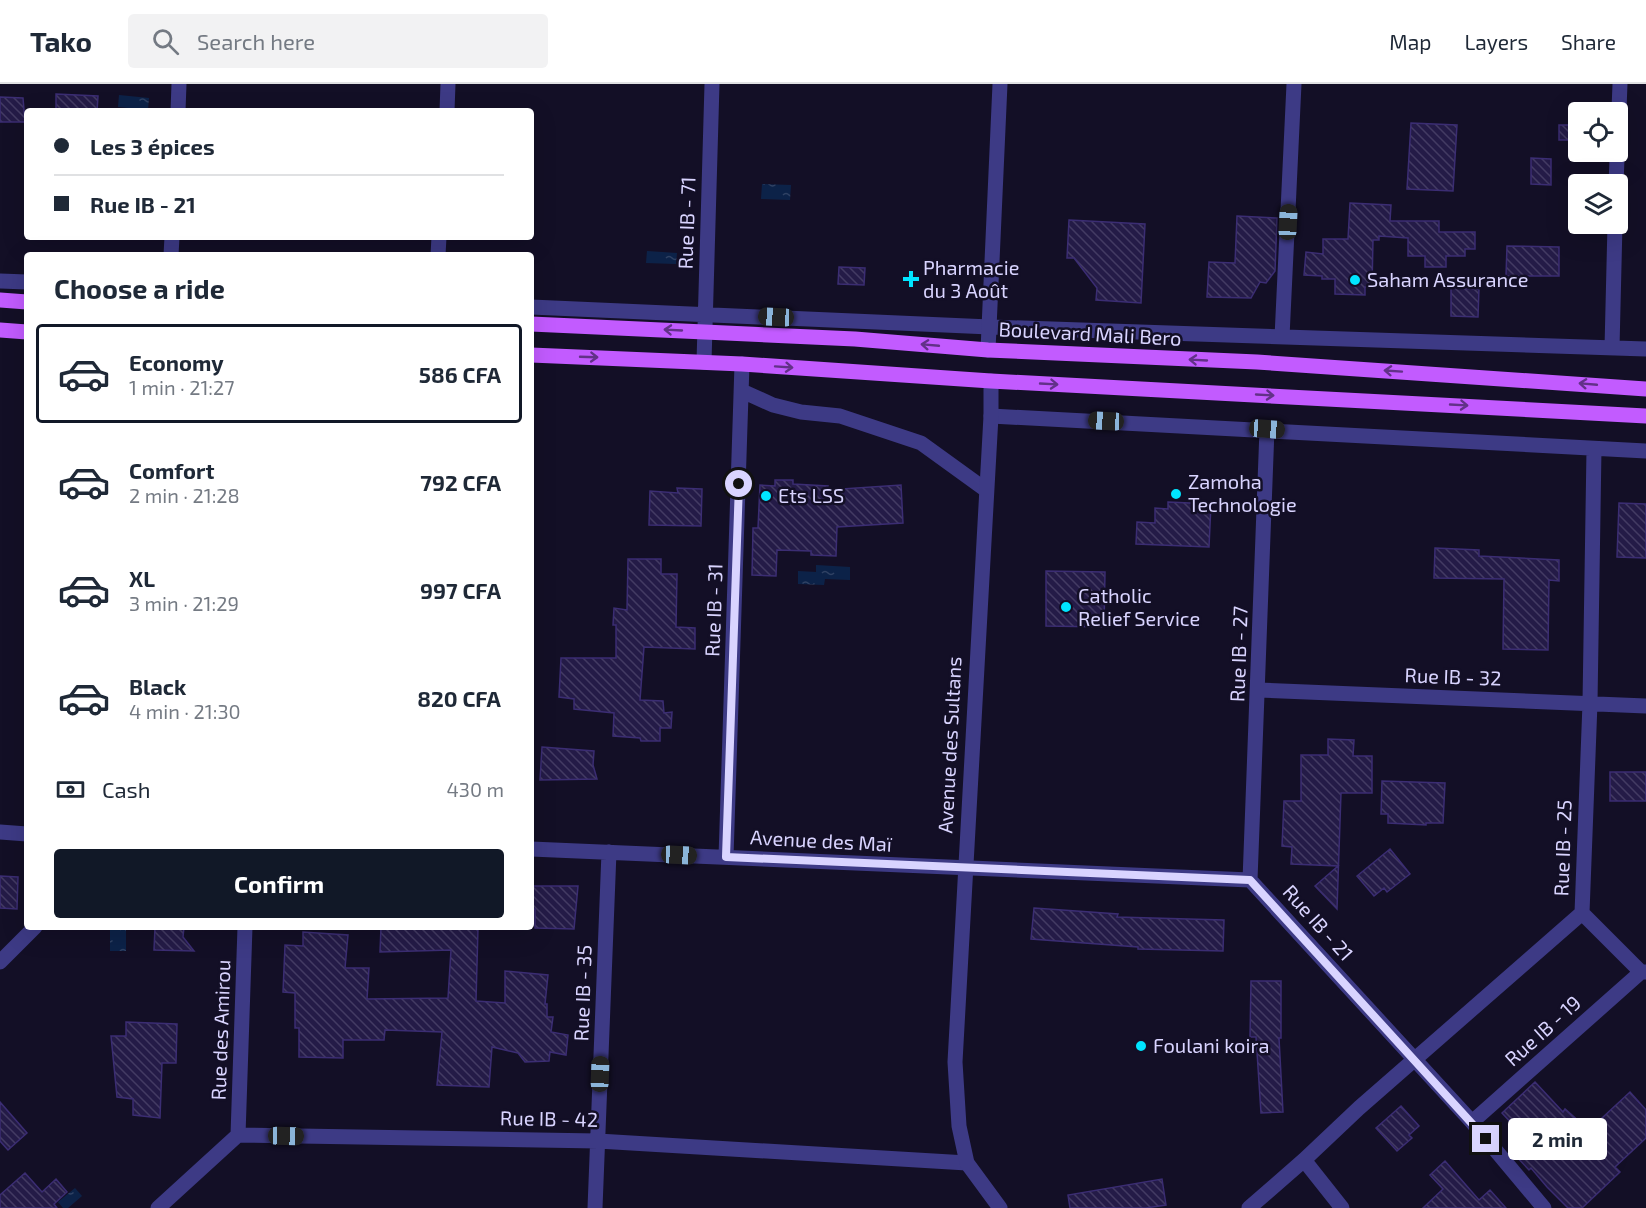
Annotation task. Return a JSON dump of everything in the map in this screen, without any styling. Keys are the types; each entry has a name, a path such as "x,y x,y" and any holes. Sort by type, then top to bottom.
{"main road":[{"path":"0,300 24,302"},
{"name":"Boulevard Mali Bero","path":"534,324 855,339 988,350 1257,362 1646,389"},
{"path":"0,330 24,332"},
{"path":"534,355 742,364 990,381 1646,416"}],"street":[{"path":"178,108 179,84"},
{"path":"447,108 448,84"},
{"name":"Rue IB - 71","path":"704,362 712,84"},
{"path":"988,350 1000,84"},
{"path":"1282,337 1294,84"},
{"path":"1616,174 1620,84"},
{"path":"1612,348 1615,234"},
{"path":"0,280 24,282"},
{"name":"Boulevard Mali Bero","path":"534,307 990,327 1646,350"},
{"name":"Rue IB - 31","path":"726,857 742,364"},
{"name":"Avenue des Sultans","path":"990,381 955,1062 958,1126 967,1163 1000,1208"},
{"path":"742,391 773,405 801,412 840,416 921,443 986,490"},
{"path":"990,416 1646,451"},
{"name":"Rue IB - 27","path":"1250,880 1259,690 1267,429"},
{"name":"Rue IB - 25","path":"1249,1208 1414,1059 1582,913 1590,704 1594,448"},
{"name":"Rue IB - 32","path":"1259,690 1646,706"},
{"path":"0,832 24,834"},
{"name":"Avenue des Maï","path":"534,849 964,868"},
{"name":"Rue IB - 35","path":"595,1208 609,852"},
{"path":"964,868 1250,880"},
{"name":"Rue IB - 21","path":"1250,880 1472,1122 1544,1208"},
{"path":"1582,913 1644,972"},
{"path":"0,962 32,930"},
{"name":"Rue des Amirou","path":"238,1135 245,930"},
{"name":"Rue IB - 19","path":"1472,1122 1644,972"},
{"path":"158,1208 238,1135"},
{"name":"Rue IB - 42","path":"238,1135 598,1141 967,1163"},
{"path":"1304,1160 1342,1208"}],"water":[{"path":"119,95 149,98 148,108 118,107"},
{"path":"762,184 791,185 790,200 761,199"},
{"path":"647,251 677,253 676,264 646,263"},
{"path":"816,565 850,567 850,580 825,579 824,585 798,584 798,571 816,572"},
{"path":"110,930 126,930 126,951 110,951"},
{"path":"75,1188 82,1196 68,1208 63,1208 58,1202"}],"building":[{"path":"56,94 98,96 97,108 56,108"},
{"path":"0,97 23,98 24,122 0,122"},
{"path":"1411,123 1457,125 1453,191 1407,189"},
{"path":"1559,125 1568,125 1568,140 1559,140"},
{"path":"1531,158 1551,159 1551,185 1531,184"},
{"path":"1350,203 1391,205 1390,221 1439,221 1439,232 1475,232 1475,249 1465,249 1465,256 1446,256 1446,267 1425,267 1425,256 1408,256 1408,238 1379,236 1379,240 1373,240 1372,287 1365,287 1365,295 1335,294 1335,279 1304,275 1306,252 1323,254 1323,239 1348,239"},
{"path":"1237,216 1277,218 1275,271 1266,283 1260,282 1251,298 1207,297 1209,262 1235,263"},
{"path":"1069,220 1145,224 1141,303 1096,300 1097,288 1074,258 1067,258"},
{"path":"1507,246 1559,247 1559,276 1506,276"},
{"path":"839,267 865,268 864,285 838,284"},
{"path":"1451,288 1479,289 1478,317 1451,316"},
{"path":"775,480 793,480 793,484 828,486 827,490 901,485 903,523 837,527 836,556 811,555 811,551 777,550 776,576 752,575 753,528 758,528 760,485 775,486"},
{"path":"677,488 702,489 701,526 649,525 650,491 678,493"},
{"path":"1168,502 1211,504 1209,547 1136,544 1137,522 1155,523 1155,508 1168,509"},
{"path":"1619,503 1646,504 1646,558 1617,557"},
{"path":"1435,548 1479,550 1479,556 1559,560 1559,581 1549,580 1548,650 1503,649 1504,579 1434,578"},
{"path":"628,559 661,559 661,574 677,574 676,627 695,628 695,649 644,647 640,700 663,701 664,713 672,712 671,728 660,728 660,741 641,741 640,738 613,736 614,713 574,709 574,699 559,697 561,658 616,658 614,608 627,610"},
{"path":"1046,571 1105,572 1104,627 1046,626"},
{"path":"1328,739 1354,740 1353,756 1372,756 1372,793 1341,793 1337,909 1315,886 1338,866 1291,864 1292,847 1282,846 1284,801 1301,801 1301,755 1328,755"},
{"path":"542,747 594,751 593,765 597,779 540,780"},
{"path":"1610,772 1646,772 1646,801 1610,801"},
{"path":"1382,781 1445,783 1443,823 1426,823 1426,825 1388,823 1388,814 1381,814"},
{"path":"1390,849 1410,874 1387,892 1384,888 1374,896 1357,876"},
{"path":"0,876 18,877 17,909 0,908"},
{"path":"534,886 578,886 574,929 535,928"},
{"path":"1034,908 1118,914 1117,917 1224,920 1223,951 1138,949 1138,947 1031,939"},
{"path":"155,930 184,930 183,937 194,951 154,950"},
{"path":"381,930 478,930 476,1001 505,1003 505,971 548,975 545,1004 547,1004 547,1017 553,1017 551,1032 568,1035 566,1055 550,1052 549,1061 525,1062 518,1053 492,1047 489,1087 437,1085 442,1032 385,1030 384,1040 343,1040 343,1058 299,1057 299,1028 295,1028 295,993 283,992 285,945 303,946 303,932 348,935 345,968 369,968 367,999 448,998 451,950 380,952"},
{"path":"1251,981 1281,981 1281,1038 1279,1038 1283,1112 1261,1113 1256,1037 1250,1037"},
{"path":"126,1022 177,1024 176,1063 162,1063 160,1118 133,1115 133,1099 117,1097 111,1036 126,1036"},
{"path":"1535,1082 1563,1112 1565,1109 1589,1130 1630,1092 1646,1110 1646,1138 1615,1167 1620,1172 1582,1208 1568,1208 1531,1168 1529,1170 1516,1156 1531,1144 1502,1113"},
{"path":"0,1102 27,1133 8,1150 0,1141"},
{"path":"1401,1106 1419,1126 1409,1135 1412,1138 1397,1151 1376,1128"},
{"path":"1445,1161 1479,1200 1490,1190 1506,1208 1423,1208 1443,1189 1430,1175"},
{"path":"25,1173 42,1192 56,1179 67,1192 54,1204 57,1208 0,1208 0,1195"},
{"path":"1162,1179 1166,1205 1146,1208 1070,1208 1068,1195"}],"place":[{"name":"Pharmacie du 3 Août","path":"911,279"},
{"name":"Saham Assurance","path":"1355,280"},
{"name":"Zamoha Technologie","path":"1176,494"},
{"name":"Ets LSS","path":"766,496"},
{"name":"Catholic Relief Service","path":"1066,607"},
{"name":"Foulani koira","path":"1141,1046"}],"route":[{"path":"739,484 726,857 1250,880 1486,1139"}]}
